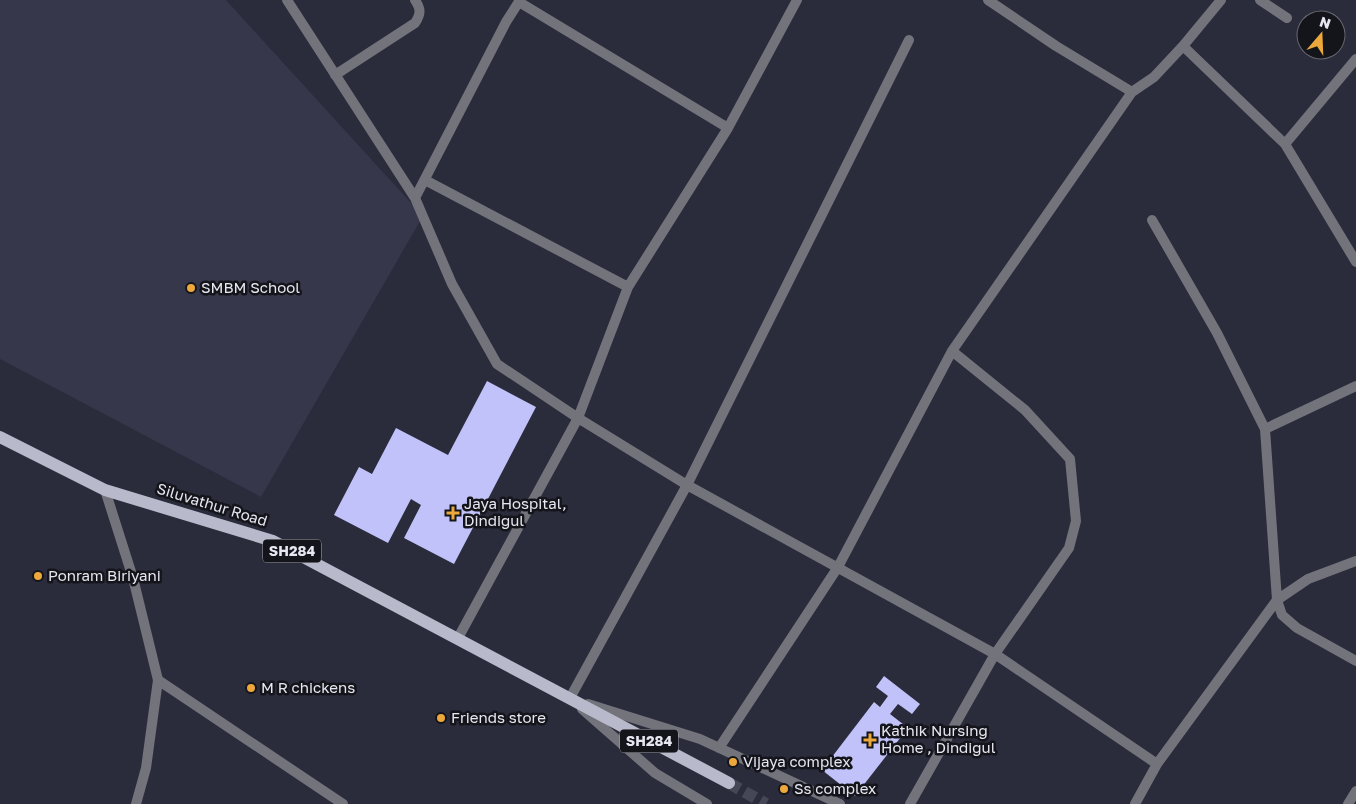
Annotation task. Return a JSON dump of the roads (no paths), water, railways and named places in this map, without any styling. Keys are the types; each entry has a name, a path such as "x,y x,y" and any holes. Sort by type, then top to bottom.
{"main road":[{"name":"Siluvathur Road","path":"0,437 105,490 273,540 570,698"},
{"name":"SH284","path":"570,698 729,783"}],"street":[{"path":"287,0 415,198 452,284 497,364 578,418 687,485 995,654 1156,764"},
{"path":"335,75 414,24 420,14 419,6 415,0"},
{"path":"458,638 578,418 628,288 728,128 797,0"},
{"path":"988,0 1056,46 1132,92"},
{"path":"719,748 838,567 952,351 1132,92 1154,77 1183,46 1221,0"},
{"path":"1260,0 1287,18"},
{"path":"415,198 506,22 520,1 728,128"},
{"path":"570,698 687,485 909,40"},
{"path":"1183,46 1285,144 1356,262"},
{"path":"1285,144 1356,59"},
{"path":"425,180 628,288"},
{"path":"1152,220 1216,332 1266,429 1277,600 1282,615 1297,628 1356,661"},
{"path":"910,804 995,654 1069,548 1076,521 1070,459 1025,410 952,351"},
{"path":"1266,429 1356,386"},
{"path":"105,490 133,578 158,680 146,768 136,804"},
{"path":"1135,804 1156,764 1277,600 1308,579 1356,561"},
{"path":"158,680 343,804"},
{"path":"570,698 700,738 840,804"},
{"path":"570,698 655,773 707,804"},
{"path":"1348,804 1356,791"}],"tunnel":[{"path":"729,783 766,804"}],"place":[{"name":"SMBM School","path":"191,288"},
{"name":"Jaya Hospital, Dindigul","path":"453,513"},
{"name":"Ponram Biriyani","path":"38,576"},
{"name":"M R chickens","path":"251,688"},
{"name":"Friends store","path":"441,718"},
{"name":"Kathik Nursing Home , Dindigul","path":"870,740"},
{"name":"Vijaya complex","path":"733,762"},
{"name":"Ss complex","path":"784,789"}]}
